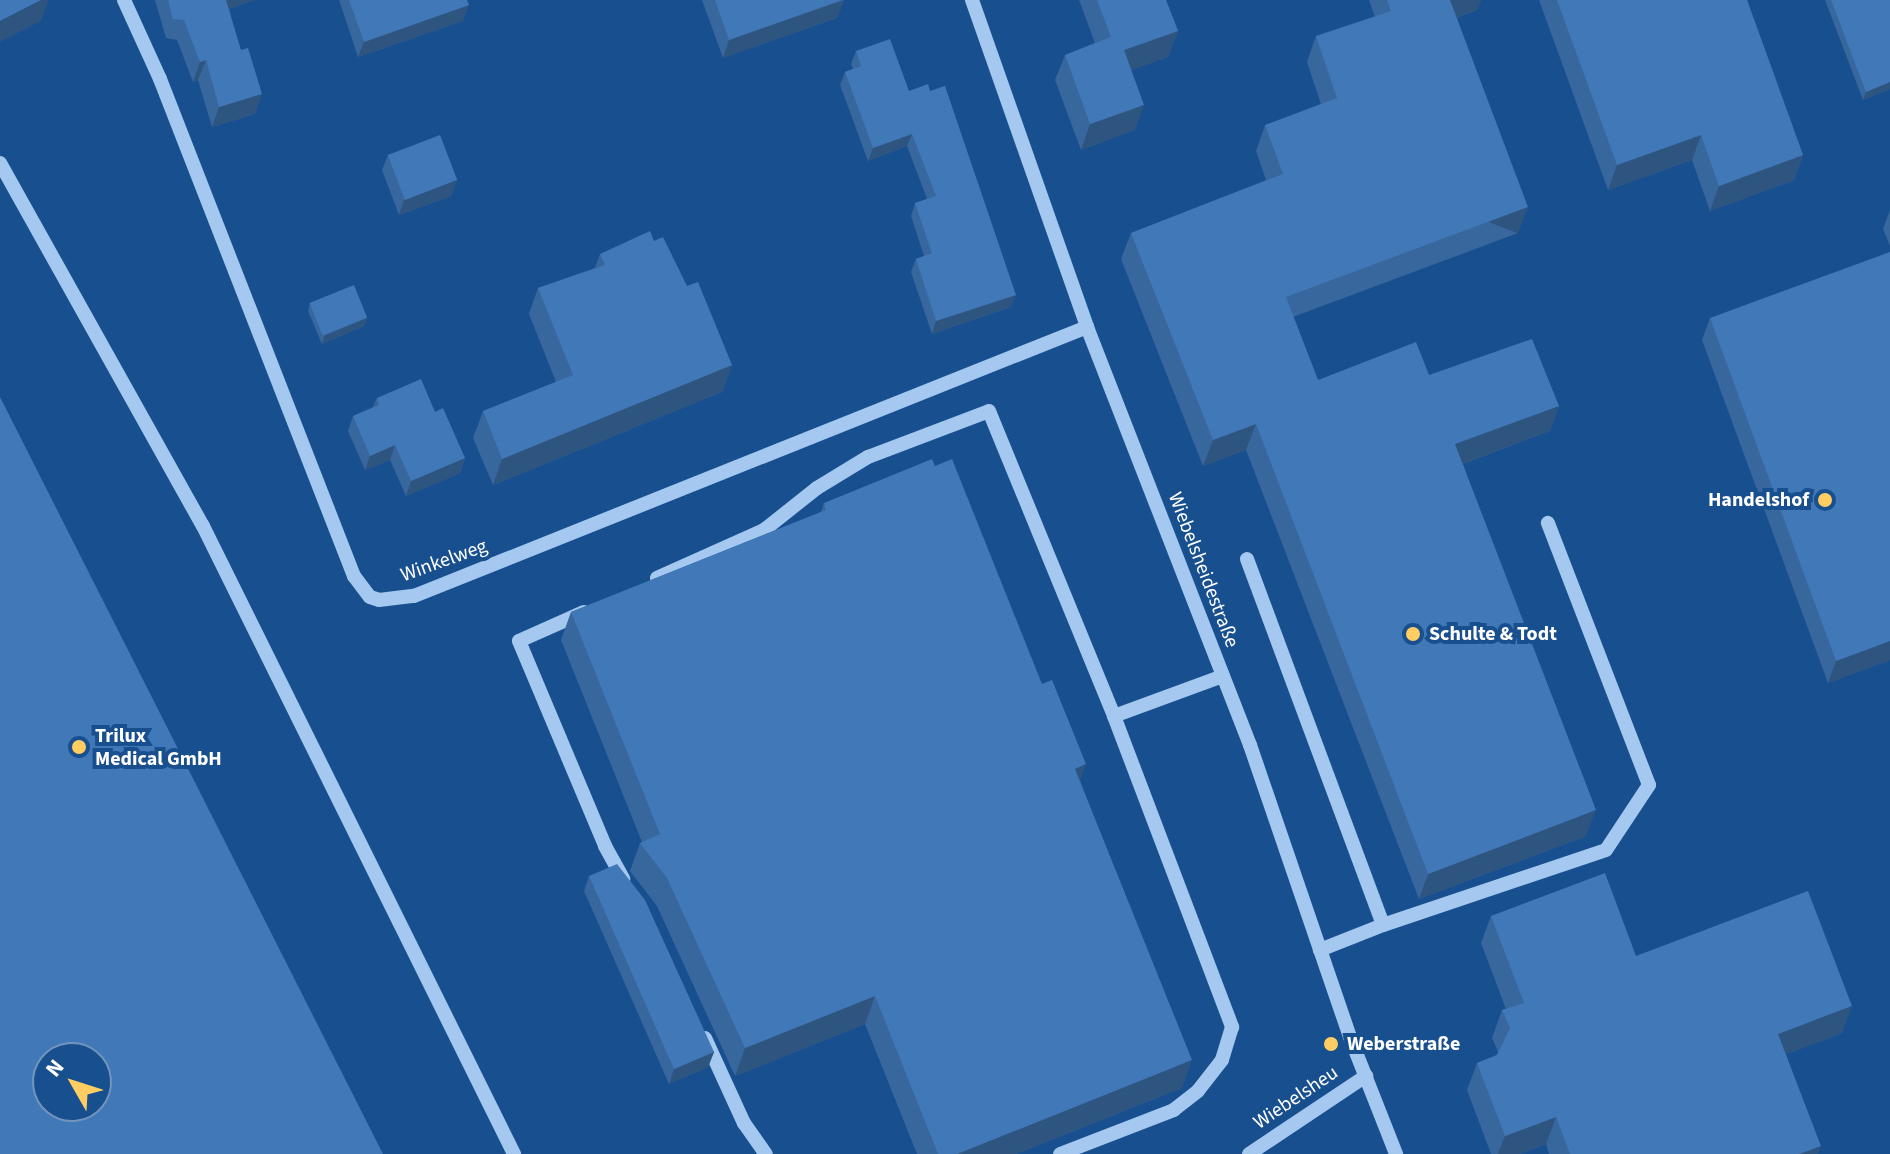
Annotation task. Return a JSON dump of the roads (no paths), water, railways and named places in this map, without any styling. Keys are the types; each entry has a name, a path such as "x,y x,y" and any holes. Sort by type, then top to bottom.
{"street":[{"name":"Winkelweg","path":"124,0 160,79 354,576 370,597 379,600 414,596 1087,327"},
{"name":"Wiebelsheidestraße","path":"972,0 1087,327 1223,676 1396,1154"},
{"path":"0,163 203,526 514,1154"},
{"path":"649,582 764,530 817,488 868,457 989,411 1114,716 1232,1027 1222,1060 1198,1091 1174,1110 1060,1154"},
{"path":"1320,950 1383,925 1606,850 1649,785 1548,523"},
{"path":"1247,559 1383,925"},
{"path":"605,602 519,641 605,846 633,892"},
{"path":"1114,716 1223,676"},
{"path":"696,1020 744,1123 766,1154"},
{"name":"Wiebelsheu","path":"1249,1154 1366,1076"}],"place":[{"name":"Handelshof","path":"1825,500"},
{"name":"Schulte & Todt","path":"1413,634"},
{"name":"Trilux Medical GmbH","path":"79,747"},
{"name":"Weberstraße","path":"1331,1044"}]}
